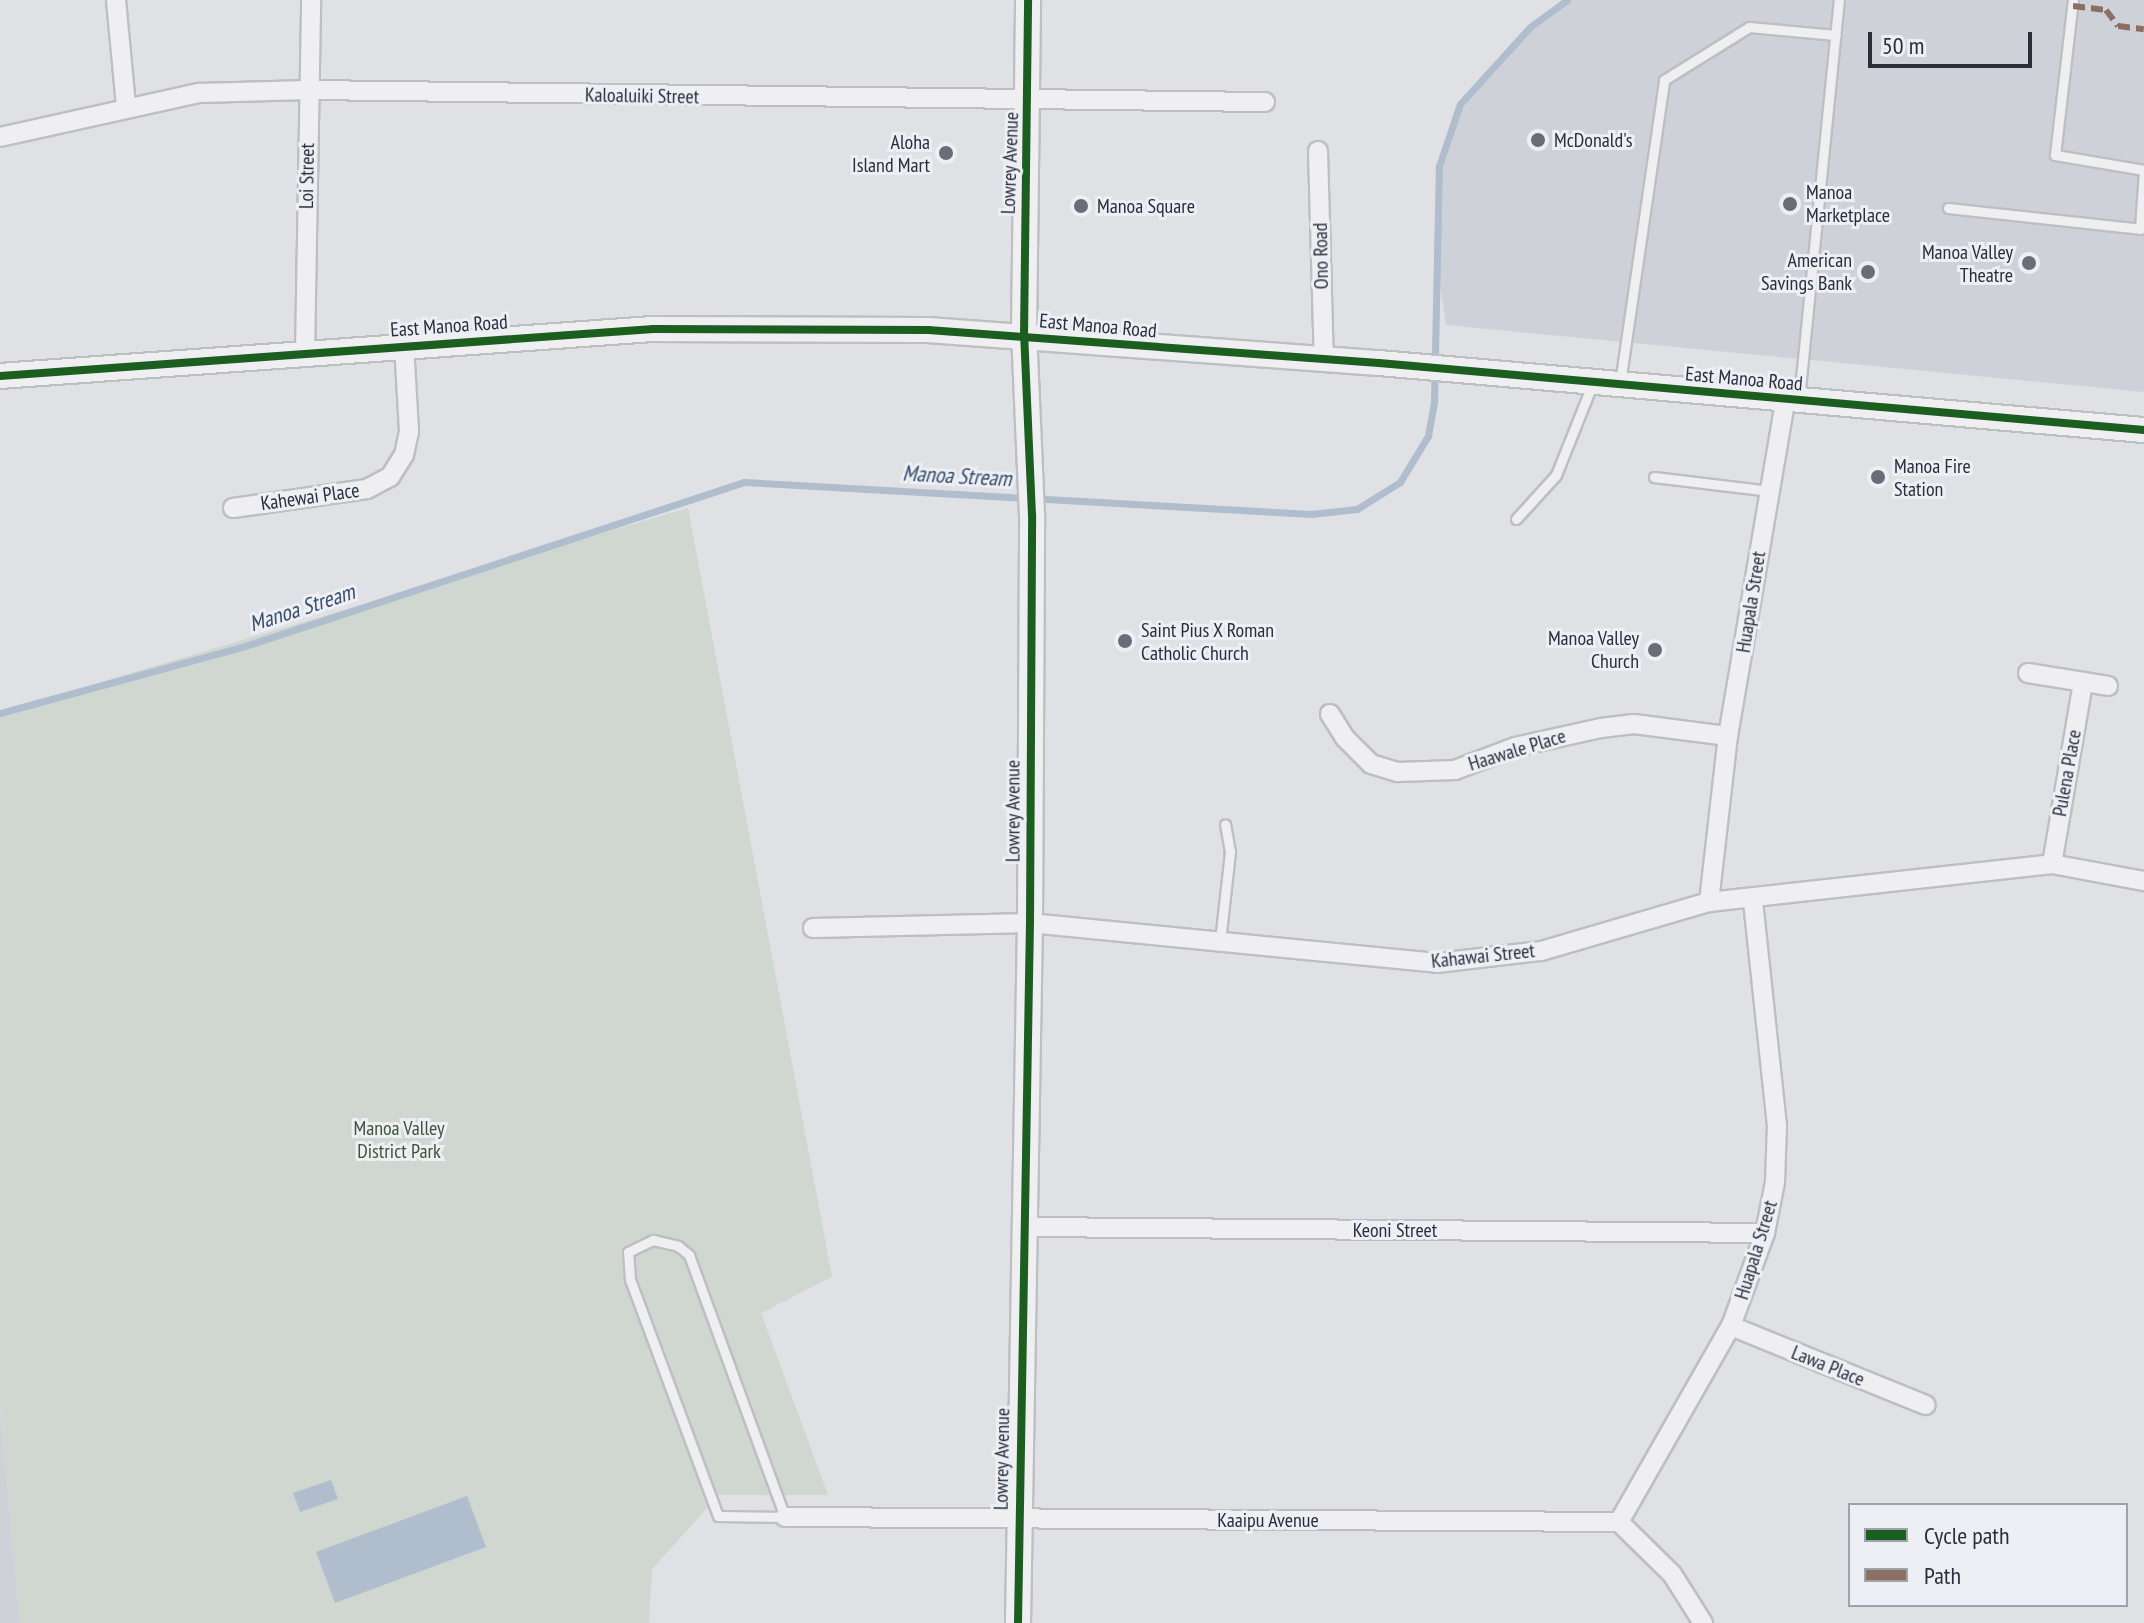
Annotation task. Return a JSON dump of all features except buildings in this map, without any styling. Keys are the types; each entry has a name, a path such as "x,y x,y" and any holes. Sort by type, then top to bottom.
{"street":[{"path":"116,0 126,106"},
{"name":"Loi Street","path":"305,353 311,0"},
{"name":"Lowrey Avenue","path":"1018,1623 1017,1518 1030,923 1032,515 1024,335 1028,0"},
{"name":"Kaloaluiki Street","path":"0,137 126,106 199,93 308,90 1028,103 1265,102"},
{"name":"Ono Road","path":"1318,151 1324,361"},
{"name":"East Manoa Road","path":"0,376 404,345 699,327 1024,335 2144,430"},
{"name":"Kahewai Place","path":"233,508 367,489 390,477 404,455 409,431 404,345"},
{"name":"Huapala Street","path":"1709,902 1728,736 1770,491 1792,399"},
{"path":"2028,673 2108,686"},
{"name":"Pulena Place","path":"2052,864 2083,682"},
{"name":"Haawale Place","path":"1330,714 1345,738 1371,764 1398,772 1455,770 1515,747 1634,724 1728,736"},
{"name":"Kahawai Street","path":"813,928 1030,923 1393,962 1470,961 1541,951 1709,902 1753,901 2052,864 2144,881"},
{"name":"Huapala Street","path":"1619,1522 1731,1326 1765,1233 1775,1182 1777,1126 1753,901"},
{"name":"Keoni Street","path":"1024,1227 1765,1233"},
{"name":"Lawa Place","path":"1731,1326 1926,1405"},
{"name":"Kaaipu Avenue","path":"785,1517 1619,1522"},
{"path":"1619,1522 1672,1574 1703,1623"}],"lane":[{"path":"1792,399 1839,0"},
{"path":"1948,208 2140,229 2144,170 2055,155 2073,0"},
{"path":"1620,384 1664,80 1749,27 1836,35"},
{"path":"1516,519 1556,475 1593,382"},
{"path":"1654,477 1770,491"},
{"path":"1220,945 1230,852 1225,824"},
{"path":"665,1242 689,1255 785,1517 718,1516 630,1279 628,1252 641,1245 665,1242"}],"shaded area":[{"name":"Manoa Marketplace","path":"1567,0 2144,0 2144,392 1446,325 1434,241 1439,166 1460,104 1530,27"},
{"path":"0,1406 20,1623 0,1623"}],"green space":[{"name":"Manoa Valley District Park","path":"688,508 832,1277 761,1313 828,1495 719,1495 652,1569 649,1623 20,1623 0,1406 0,712"}],"water":[{"path":"331,1480 338,1499 300,1512 293,1493"},
{"path":"467,1496 486,1547 335,1603 316,1552"}],"waterway":[{"name":"Manoa Stream","path":"0,713 242,647 744,482 1311,514 1357,509 1400,482 1428,436 1434,401 1439,166 1460,104 1530,27 1567,0"}],"marked path":[{"path":"2073,6 2106,10 2118,26 2144,29"}],"cycle path":[{"path":"1018,1623 1030,923 1032,515 1024,335 1028,0"},
{"path":"0,376 653,329 928,330 1379,363 2144,430"}],"place":[{"name":"McDonald's","path":"1538,140"},
{"name":"Aloha Island Mart","path":"946,153"},
{"name":"Manoa Marketplace","path":"1790,204"},
{"name":"Manoa Square","path":"1081,206"},
{"name":"Manoa Valley Theatre","path":"2029,263"},
{"name":"American Savings Bank","path":"1868,272"},
{"name":"Manoa Fire Station","path":"1878,477"},
{"name":"Saint Pius X Roman Catholic Church","path":"1125,641"},
{"name":"Manoa Valley Church","path":"1655,650"}]}
